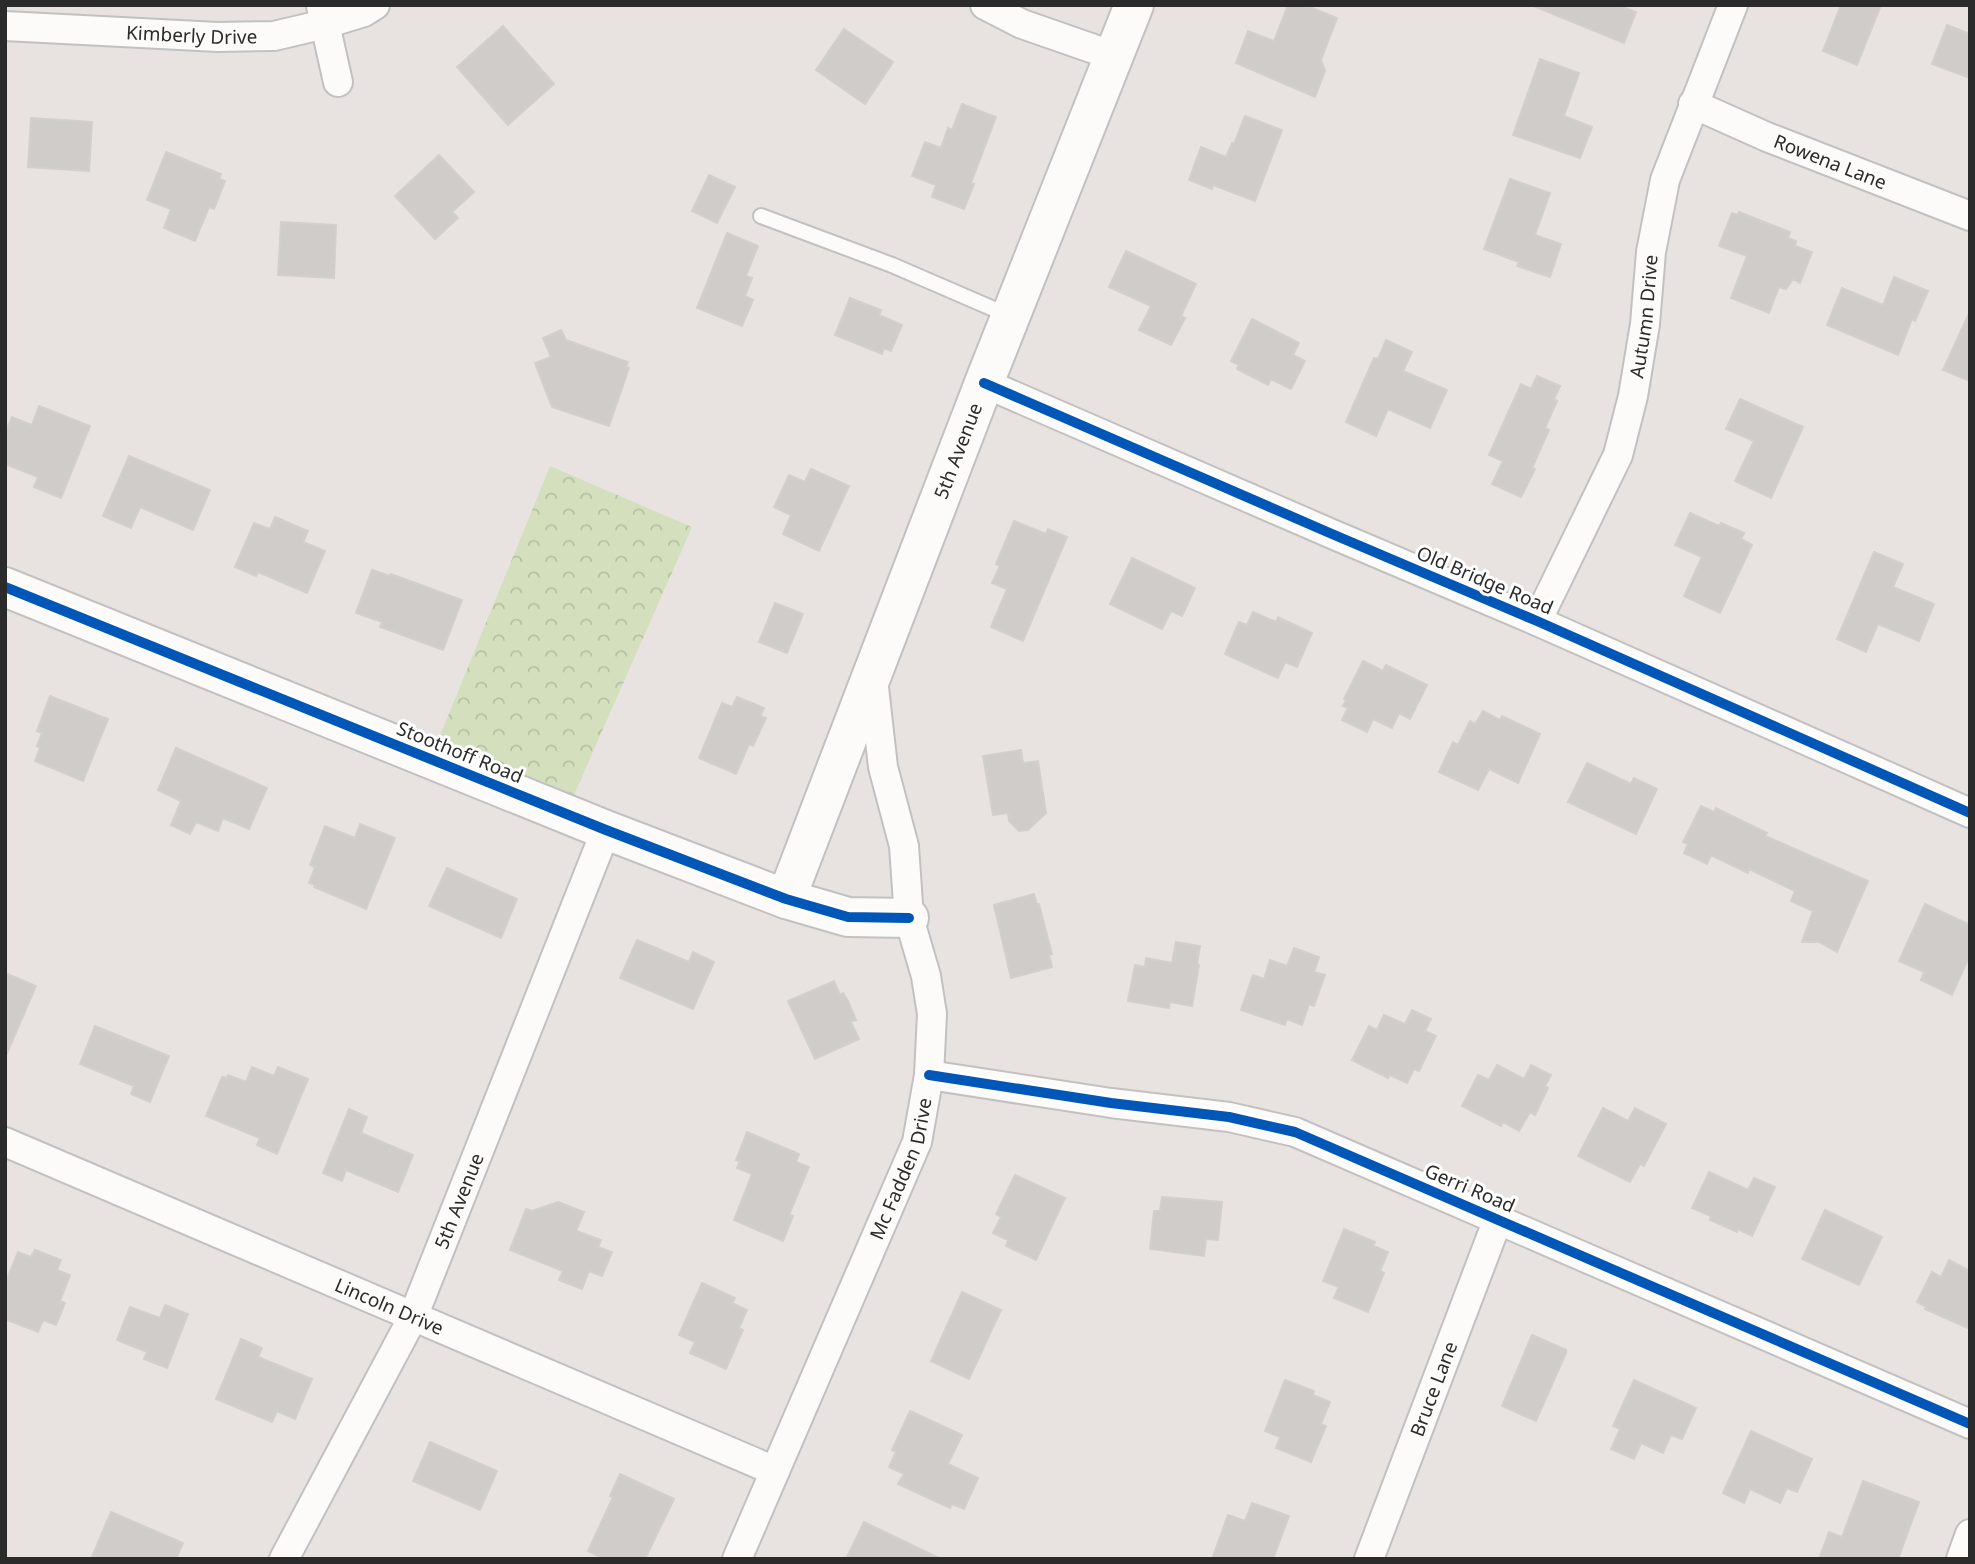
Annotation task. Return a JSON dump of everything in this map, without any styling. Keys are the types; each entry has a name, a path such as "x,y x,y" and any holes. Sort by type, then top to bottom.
{"street":[{"name":"Kimberly Drive","path":"5,26 218,37 274,36 323,15 364,12 375,5"},
{"path":"985,5 1022,24 1114,56"},
{"name":"5th Avenue","path":"786,899 984,383 1134,5"},
{"name":"Autumn Drive","path":"1537,621 1618,455 1633,396 1645,324 1651,252 1665,180 1733,5"},
{"path":"323,15 338,82"},
{"name":"Rowena Lane","path":"1693,104 1767,137 1970,216"},
{"name":"Old Bridge Road","path":"984,383 1537,621 1970,813"},
{"name":"Stoothoff Road","path":"5,587 606,830 786,899 848,917 909,918"},
{"name":"Mc Fadden Drive","path":"737,1559 917,1142 929,1075 932,1014 926,976 909,918 904,846 883,767 872,673"},
{"name":"5th Avenue","path":"284,1559 413,1317 606,830"},
{"name":"Gerri Road","path":"929,1075 1229,1117 1295,1132 1970,1424"},
{"name":"Lincoln Drive","path":"5,1142 775,1471"},
{"name":"Bruce Lane","path":"1369,1559 1498,1219"},
{"path":"1961,1559 1970,1534"}],"lane":[{"path":"761,216 892,265 1011,316"}],"green space":[{"path":"550,466 692,527 574,795 439,738"}],"building":[{"path":"1288,5 1305,5 1337,18 1321,60 1325,71 1315,97 1236,63 1248,31 1274,41"},
{"path":"1531,5 1618,5 1636,12 1624,43"},
{"path":"1841,5 1881,5 1857,65 1823,51"},
{"path":"1947,25 1970,34 1970,78 1932,64"},
{"path":"503,26 554,84 508,125 457,67"},
{"path":"844,29 893,62 865,104 816,70"},
{"path":"1540,59 1579,73 1564,116 1592,127 1580,158 1513,135"},
{"path":"962,104 996,117 964,209 932,197 936,185 912,176 925,142 941,148 948,128 952,130"},
{"path":"1245,116 1282,130 1255,201 1213,185 1212,189 1189,180 1201,147 1226,157"},
{"path":"31,118 92,122 89,171 28,167"},
{"path":"166,152 221,174 219,179 225,181 214,209 209,207 195,241 164,228 171,209 147,200"},
{"path":"439,155 474,192 452,212 458,218 435,239 395,196"},
{"path":"709,175 735,187 717,223 692,211"},
{"path":"1510,179 1550,193 1535,235 1561,244 1550,277 1517,266 1519,262 1484,249"},
{"path":"1739,212 1790,232 1788,238 1796,241 1795,246 1812,252 1800,283 1793,279 1786,289 1779,287 1769,313 1731,298 1747,256 1719,246 1732,213 1737,215"},
{"path":"281,222 336,225 334,278 278,275"},
{"path":"727,233 758,246 746,276 752,278 745,296 753,300 742,326 697,308"},
{"path":"1126,251 1196,284 1181,316 1185,318 1171,345 1139,330 1151,306 1109,287"},
{"path":"1894,277 1928,291 1915,321 1912,319 1898,355 1827,325 1842,288 1883,305"},
{"path":"850,298 881,310 879,315 902,325 891,351 884,348 882,354 835,335"},
{"path":"1970,311 1970,381 1943,370"},
{"path":"1252,319 1299,343 1293,355 1305,361 1291,389 1271,379 1268,385 1237,369 1239,365 1231,361"},
{"path":"561,330 566,340 628,362 626,367 629,368 609,426 552,407 535,363 551,357 543,338"},
{"path":"1386,340 1412,352 1403,371 1447,390 1430,428 1388,409 1376,436 1346,422 1374,358 1378,359"},
{"path":"1537,376 1560,386 1554,399 1557,401 1545,428 1549,430 1532,468 1535,469 1521,497 1492,484 1503,461 1489,455 1521,384 1531,389"},
{"path":"1740,399 1803,427 1771,498 1735,481 1754,441 1726,429"},
{"path":"39,406 90,426 61,498 34,487 38,477 5,464 5,433 12,417 32,425"},
{"path":"129,456 210,490 193,530 140,507 131,528 103,516"},
{"path":"811,469 849,486 819,551 783,534 791,515 774,507 789,475 805,482"},
{"path":"1690,513 1719,526 1721,523 1744,533 1741,539 1752,545 1720,613 1684,596 1702,557 1675,545"},
{"path":"275,517 308,531 303,542 325,551 307,593 258,572 256,576 235,567 254,523 270,529"},
{"path":"1014,521 1046,534 1048,529 1067,537 1023,641 991,627 1007,589 992,583 1000,566 996,564"},
{"path":"1874,552 1903,564 1893,587 1934,604 1919,641 1878,624 1866,652 1837,639"},
{"path":"1132,558 1195,588 1182,616 1171,611 1162,629 1110,604"},
{"path":"372,570 390,576 391,574 462,600 443,650 380,627 382,622 356,613"},
{"path":"775,603 803,614 787,653 759,642"},
{"path":"1253,612 1276,622 1278,617 1312,633 1297,667 1285,662 1278,678 1225,654 1239,622 1247,625"},
{"path":"1363,661 1383,671 1386,665 1427,685 1410,719 1399,713 1392,728 1373,719 1367,732 1342,720 1348,708 1343,706 1346,700 1344,699"},
{"path":"50,696 108,719 83,781 35,761 42,733 37,731"},
{"path":"737,697 764,708 760,716 766,718 753,746 749,744 736,774 699,758 722,703 732,707"},
{"path":"1483,711 1500,720 1502,716 1540,734 1518,783 1489,769 1478,790 1439,772 1453,742 1458,745 1470,721 1475,724"},
{"path":"176,748 267,788 249,829 223,818 218,831 196,822 190,834 171,825 181,801 158,790"},
{"path":"1021,750 1023,763 1038,761 1046,813 1028,830 1019,831 1009,821 1008,813 993,815 983,756"},
{"path":"1587,763 1631,784 1634,778 1657,789 1636,834 1568,802"},
{"path":"1701,806 1714,812 1716,808 1767,833 1765,836 1868,881 1837,952 1819,942 1802,942 1813,911 1791,901 1795,891 1749,869 1748,873 1711,855 1707,864 1684,853 1688,844 1683,842"},
{"path":"360,824 395,838 366,909 309,883 315,867 310,865 325,826 355,838"},
{"path":"447,868 517,899 501,938 429,906"},
{"path":"1034,894 1052,954 1049,955 1052,967 1011,978 994,905"},
{"path":"1925,904 1970,925 1970,955 1952,995 1921,980 1924,972 1899,961"},
{"path":"637,940 689,962 693,952 714,962 693,1009 620,978"},
{"path":"1176,942 1200,946 1192,1006 1170,1002 1169,1008 1128,1001 1135,965 1145,967 1146,958 1172,963"},
{"path":"1294,948 1319,957 1314,972 1325,975 1314,1006 1309,1004 1302,1025 1287,1019 1285,1025 1241,1010 1253,975 1264,979 1270,960 1287,966"},
{"path":"5,973 36,986 5,1058"},
{"path":"834,981 840,995 843,993 848,1001 856,1020 851,1022 859,1039 815,1059 788,1001"},
{"path":"1412,1010 1431,1019 1425,1031 1436,1036 1419,1071 1414,1069 1407,1083 1390,1075 1388,1078 1352,1060 1369,1026 1377,1030 1384,1015 1405,1024"},
{"path":"95,1026 169,1056 150,1102 131,1094 134,1086 80,1064"},
{"path":"1497,1065 1524,1079 1531,1065 1551,1075 1535,1115 1530,1112 1519,1131 1503,1122 1501,1126 1462,1106 1478,1075 1489,1080"},
{"path":"252,1067 274,1076 278,1067 308,1079 277,1154 257,1145 260,1138 206,1116 222,1077 227,1078 228,1075 246,1082"},
{"path":"1603,1108 1628,1121 1635,1108 1666,1124 1644,1166 1640,1164 1630,1182 1578,1156"},
{"path":"349,1109 367,1117 361,1133 413,1155 398,1192 346,1170 342,1181 323,1173"},
{"path":"747,1132 799,1154 796,1162 809,1167 789,1215 793,1216 783,1241 734,1220 752,1174 737,1168 740,1161 736,1160"},
{"path":"1709,1172 1748,1190 1754,1178 1775,1187 1752,1236 1710,1220 1711,1216 1692,1208"},
{"path":"1015,1175 1065,1198 1036,1260 1006,1246 1008,1240 993,1233 1001,1217 996,1214"},
{"path":"1162,1197 1222,1202 1218,1240 1206,1239 1204,1256 1150,1249 1154,1211 1160,1211"},
{"path":"558,1202 584,1212 576,1231 601,1240 598,1247 612,1252 602,1276 589,1271 582,1289 559,1280 563,1271 510,1250 526,1209 532,1211"},
{"path":"1825,1210 1882,1237 1859,1285 1802,1259"},
{"path":"1344,1229 1375,1242 1373,1246 1388,1252 1380,1271 1384,1273 1368,1312 1334,1298 1339,1287 1323,1281"},
{"path":"35,1250 61,1260 57,1270 70,1275 60,1301 65,1303 56,1325 43,1320 38,1332 5,1319 5,1284 18,1252 31,1257"},
{"path":"1949,1260 1970,1271 1970,1329 1925,1309 1926,1307 1917,1302 1932,1272 1941,1277"},
{"path":"702,1283 735,1298 732,1303 747,1310 739,1328 743,1330 726,1369 690,1353 695,1342 679,1335"},
{"path":"962,1292 1001,1310 969,1379 931,1361"},
{"path":"165,1305 188,1314 167,1368 144,1359 147,1352 117,1340 130,1307 160,1318"},
{"path":"1532,1335 1566,1350 1536,1421 1502,1406"},
{"path":"241,1339 262,1348 258,1357 312,1379 295,1419 277,1411 272,1422 216,1399"},
{"path":"1285,1380 1314,1391 1313,1395 1330,1402 1321,1424 1326,1426 1311,1462 1276,1448 1280,1437 1265,1431"},
{"path":"1634,1380 1696,1408 1682,1439 1671,1435 1663,1453 1641,1443 1634,1459 1611,1449 1620,1429 1613,1426"},
{"path":"910,1411 962,1435 948,1464 978,1478 964,1509 952,1504 950,1508 898,1484 904,1474 889,1467 896,1452 892,1450"},
{"path":"1751,1431 1812,1459 1797,1492 1787,1488 1780,1503 1750,1489 1744,1503 1723,1493"},
{"path":"430,1442 497,1471 480,1510 413,1481"},
{"path":"620,1474 674,1499 645,1559 604,1559 588,1551 613,1497 610,1496"},
{"path":"1863,1481 1919,1502 1898,1559 1819,1559 1829,1532 1842,1537"},
{"path":"1252,1503 1289,1516 1273,1559 1212,1559 1228,1515 1245,1521"},
{"path":"111,1512 183,1543 176,1559 91,1559"},
{"path":"864,1522 941,1559 846,1559"}],"cycle path":[{"path":"984,383 1537,621 1970,813"},
{"path":"5,587 606,830 786,899 848,917 909,918"},
{"path":"929,1075 1111,1103 1229,1117 1295,1132 1970,1424"}]}
